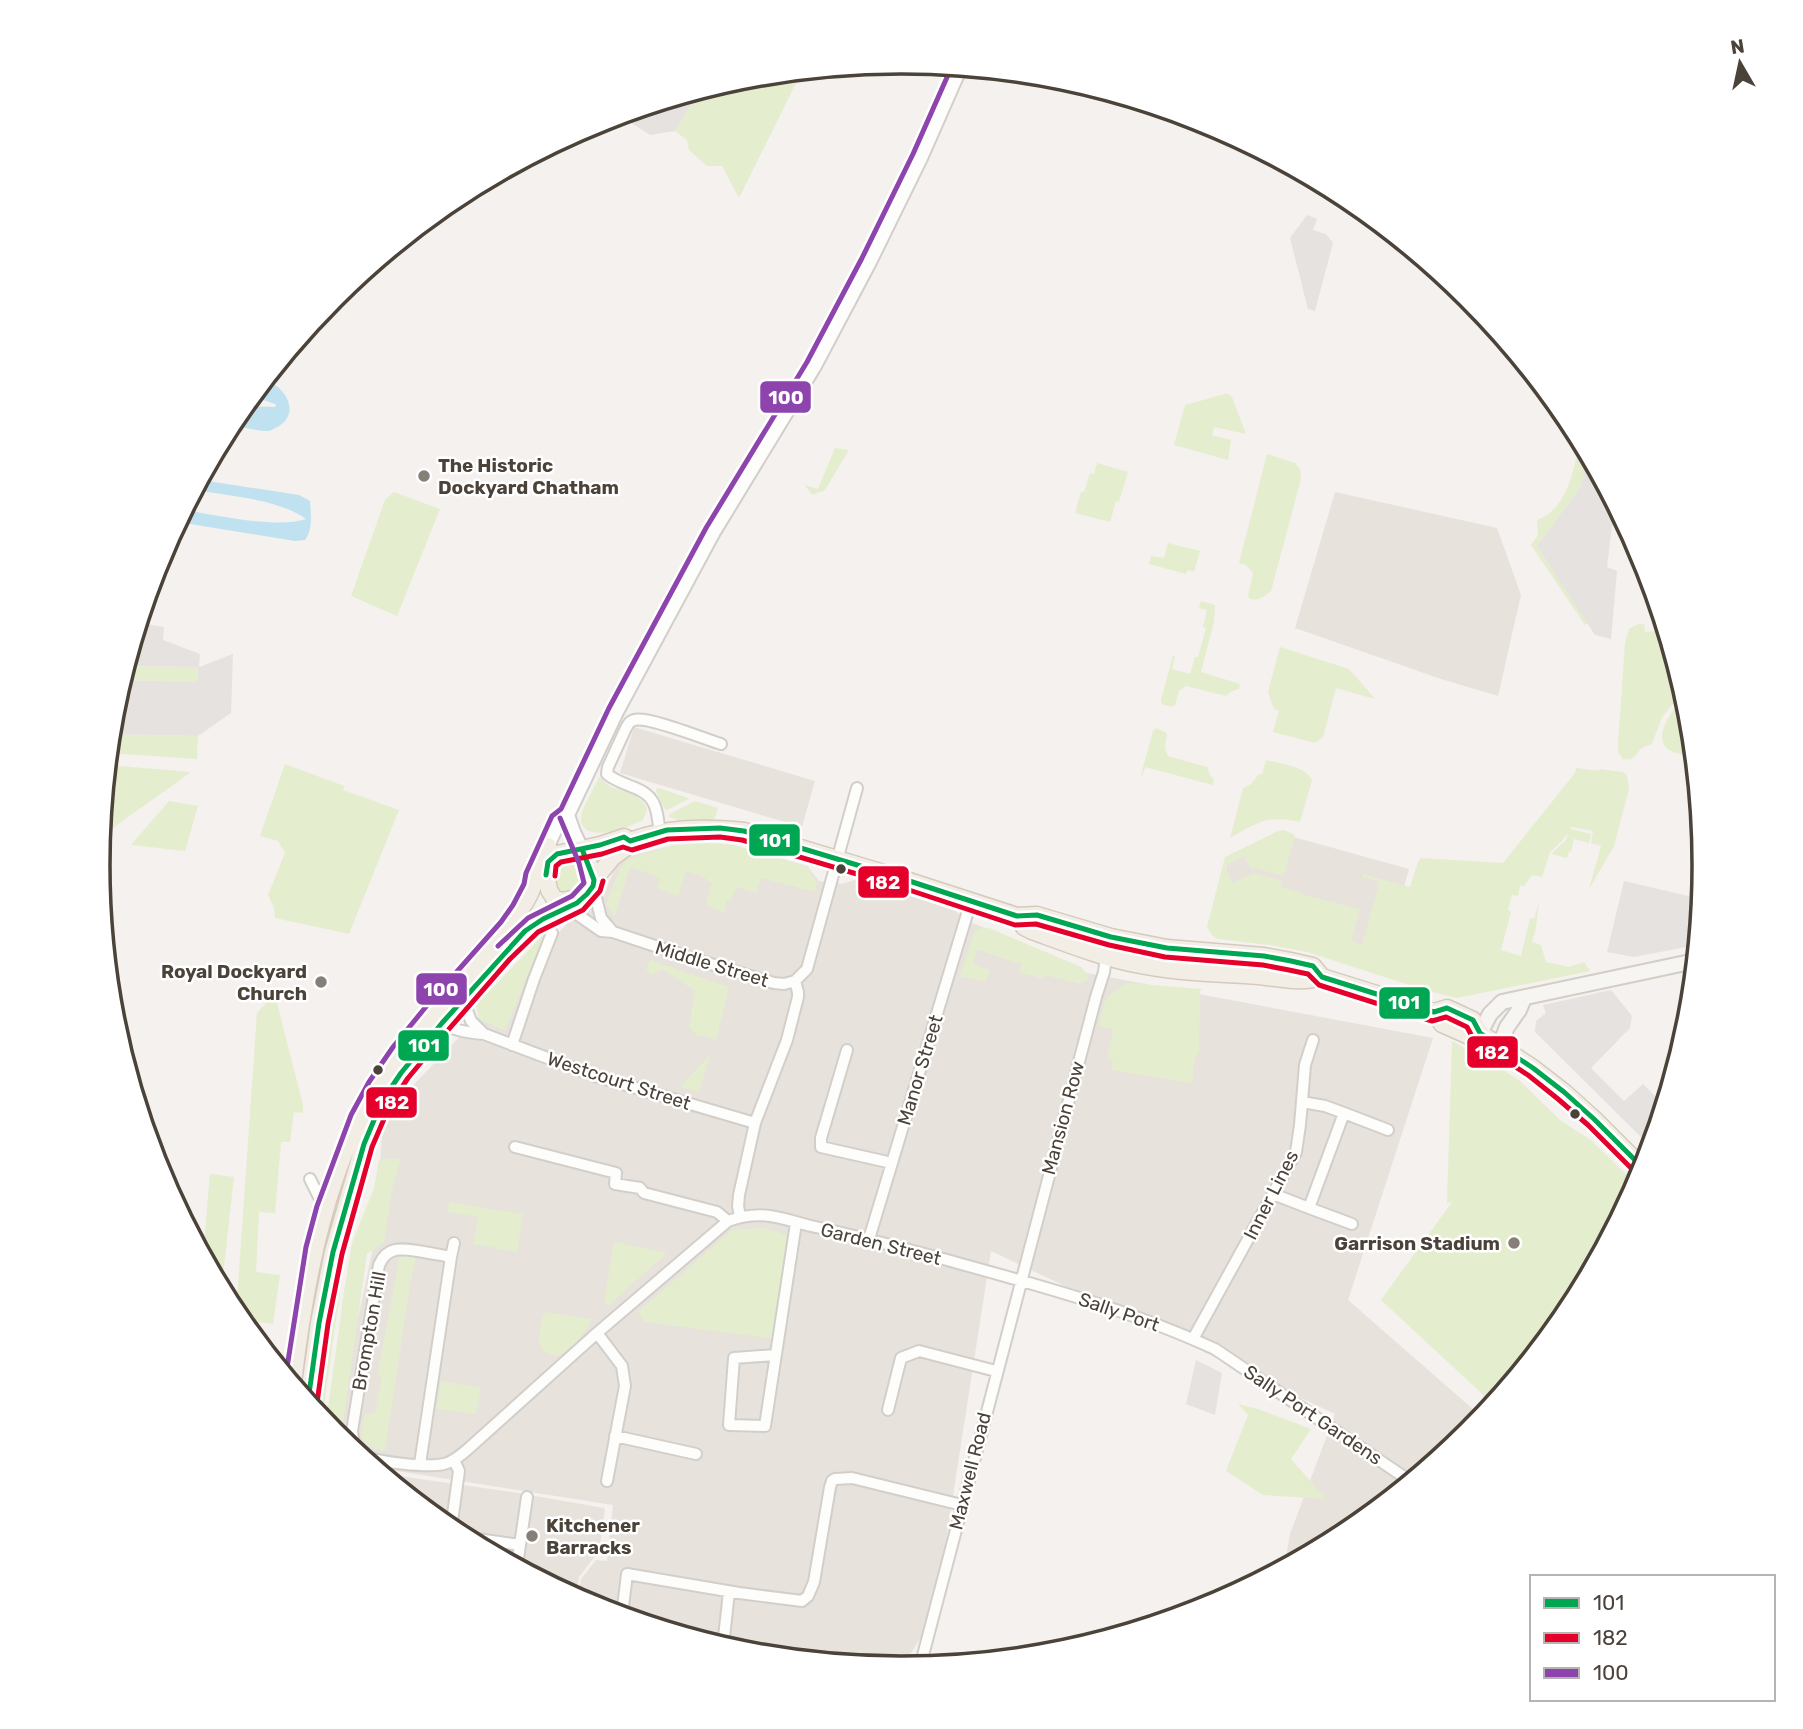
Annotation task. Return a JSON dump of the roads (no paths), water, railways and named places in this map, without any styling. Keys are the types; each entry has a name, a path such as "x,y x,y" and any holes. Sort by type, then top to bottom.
{"main road":[{"path":"311,1390 324,1291 364,1144 382,1101 401,1073 461,1000 525,931 577,903 630,841 660,832 700,828 744,831 1017,916 1037,915 1133,942 1291,961 1313,966 1322,977 1434,1012 1447,1008 1473,1020 1480,1033 1564,1092 1635,1160"},
{"path":"533,887 534,877 547,860 557,854 624,837 630,841"},
{"path":"582,849 589,864 590,888"},
{"path":"295,1371 314,1249 325,1209 359,1119 387,1070 508,927 538,883 547,860"},
{"path":"547,860 549,890 554,898 561,901 590,888"},
{"path":"1017,916 1024,927 1106,957 1140,965 1309,981 1322,977"},
{"path":"1106,957 1111,936"},
{"path":"1184,971 1185,950"},
{"path":"1480,1033 1490,1014 1502,1002 1686,963"},
{"path":"1500,1045 1524,998"}],"street":[{"path":"547,860 560,820 568,815 617,712 714,532 815,366 870,262 921,158 957,75"},
{"path":"660,832 655,805 649,796 641,790 615,781 607,774 630,722 652,721 721,744"},
{"path":"837,858 857,788"},
{"path":"568,815 582,849"},
{"name":"Middle Street","path":"568,908 601,931 784,984 795,981 807,969 837,858"},
{"path":"590,888 601,918 612,932"},
{"name":"Manor Street","path":"869,1239 971,901"},
{"path":"512,1045 552,933"},
{"name":"Mansion Row","path":"1021,1279 1106,957"},
{"path":"453,1515 459,1472 454,1460 728,1221 740,1216 739,1195 755,1123 787,1040 799,995 795,981"},
{"path":"461,1000 471,1021 484,1034"},
{"name":"Westcourt Street","path":"442,1023 468,1033 484,1034 595,1076 755,1123"},
{"name":"Inner Lines","path":"1193,1339 1296,1152 1305,1065 1313,1040"},
{"path":"847,1050 821,1138 821,1147 892,1164"},
{"path":"1302,1102 1325,1106 1388,1130"},
{"path":"1309,1208 1344,1113"},
{"path":"515,1147 616,1172 615,1184 640,1188 645,1193 718,1212 728,1221"},
{"path":"343,1215 325,1209 310,1179 332,1191 349,1195"},
{"path":"1273,1194 1352,1224"},
{"name":"Garden Street","path":"740,1216 770,1216 1021,1279"},
{"path":"776,1355 734,1358 729,1426 765,1426 776,1355 796,1223"},
{"path":"420,1464 454,1243"},
{"name":"Brompton Hill","path":"352,1433 379,1265 388,1252 401,1249 452,1257"},
{"name":"Sally Port","path":"1021,1279 1144,1320 1215,1349"},
{"name":"Maxwell Road","path":"923,1655 1021,1279"},
{"path":"597,1334 622,1366 625,1386 607,1481"},
{"name":"Sally Port Gardens","path":"1215,1349 1402,1476"},
{"path":"888,1410 901,1358 919,1351 996,1371"},
{"path":"615,1436 696,1454"},
{"name":"Brompton Hill","path":"380,1459 420,1464 440,1464 454,1460"},
{"path":"623,1605 627,1574 729,1592 803,1601 814,1582 830,1487 835,1479 860,1479 962,1505"},
{"path":"518,1556 527,1497"},
{"path":"492,1541 520,1545"},
{"path":"724,1635 729,1592"}],"water":[{"path":"273,384 284,393 289,407 286,420 279,426 269,431 242,427 257,406 274,407 275,404 262,400"},
{"path":"210,481 299,495 310,501 311,521 308,536 305,540 295,541 188,524 194,512 263,522 294,522 306,519 282,507 204,492"}],"place":[{"name":"The Historic Dockyard Chatham","path":"424,476"},
{"name":"Royal Dockyard Church","path":"321,982"},
{"name":"Garrison Stadium","path":"1514,1243"},
{"name":"Kitchener Barracks","path":"532,1536"}]}
